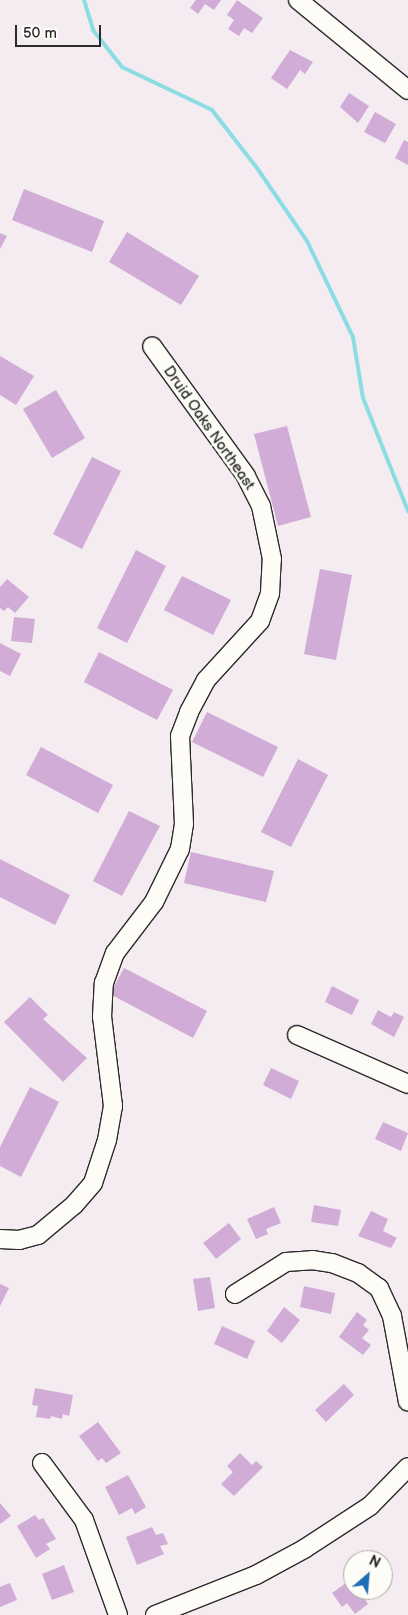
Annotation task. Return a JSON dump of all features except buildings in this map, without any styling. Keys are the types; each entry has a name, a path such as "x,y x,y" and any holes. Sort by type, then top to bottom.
{"street":[{"path":"298,0 408,90"},
{"name":"Druid Oaks Northeast","path":"0,1239 19,1240 38,1235 74,1205 93,1183 107,1140 113,1106 102,1017 104,983 115,953 154,902 180,849 184,824 180,736 189,712 206,680 260,621 270,593 272,559 261,506 246,476 152,346"},
{"path":"297,1035 408,1084"},
{"path":"235,1294 286,1262 326,1262 358,1273 379,1288 392,1316 408,1402"},
{"path":"42,1464 84,1520 118,1615"},
{"path":"155,1615 256,1575 304,1549 370,1506 408,1467"}],"waterway":[{"path":"84,0 93,30 122,67 212,110 257,168 307,241 353,337 363,398 408,511"}]}
